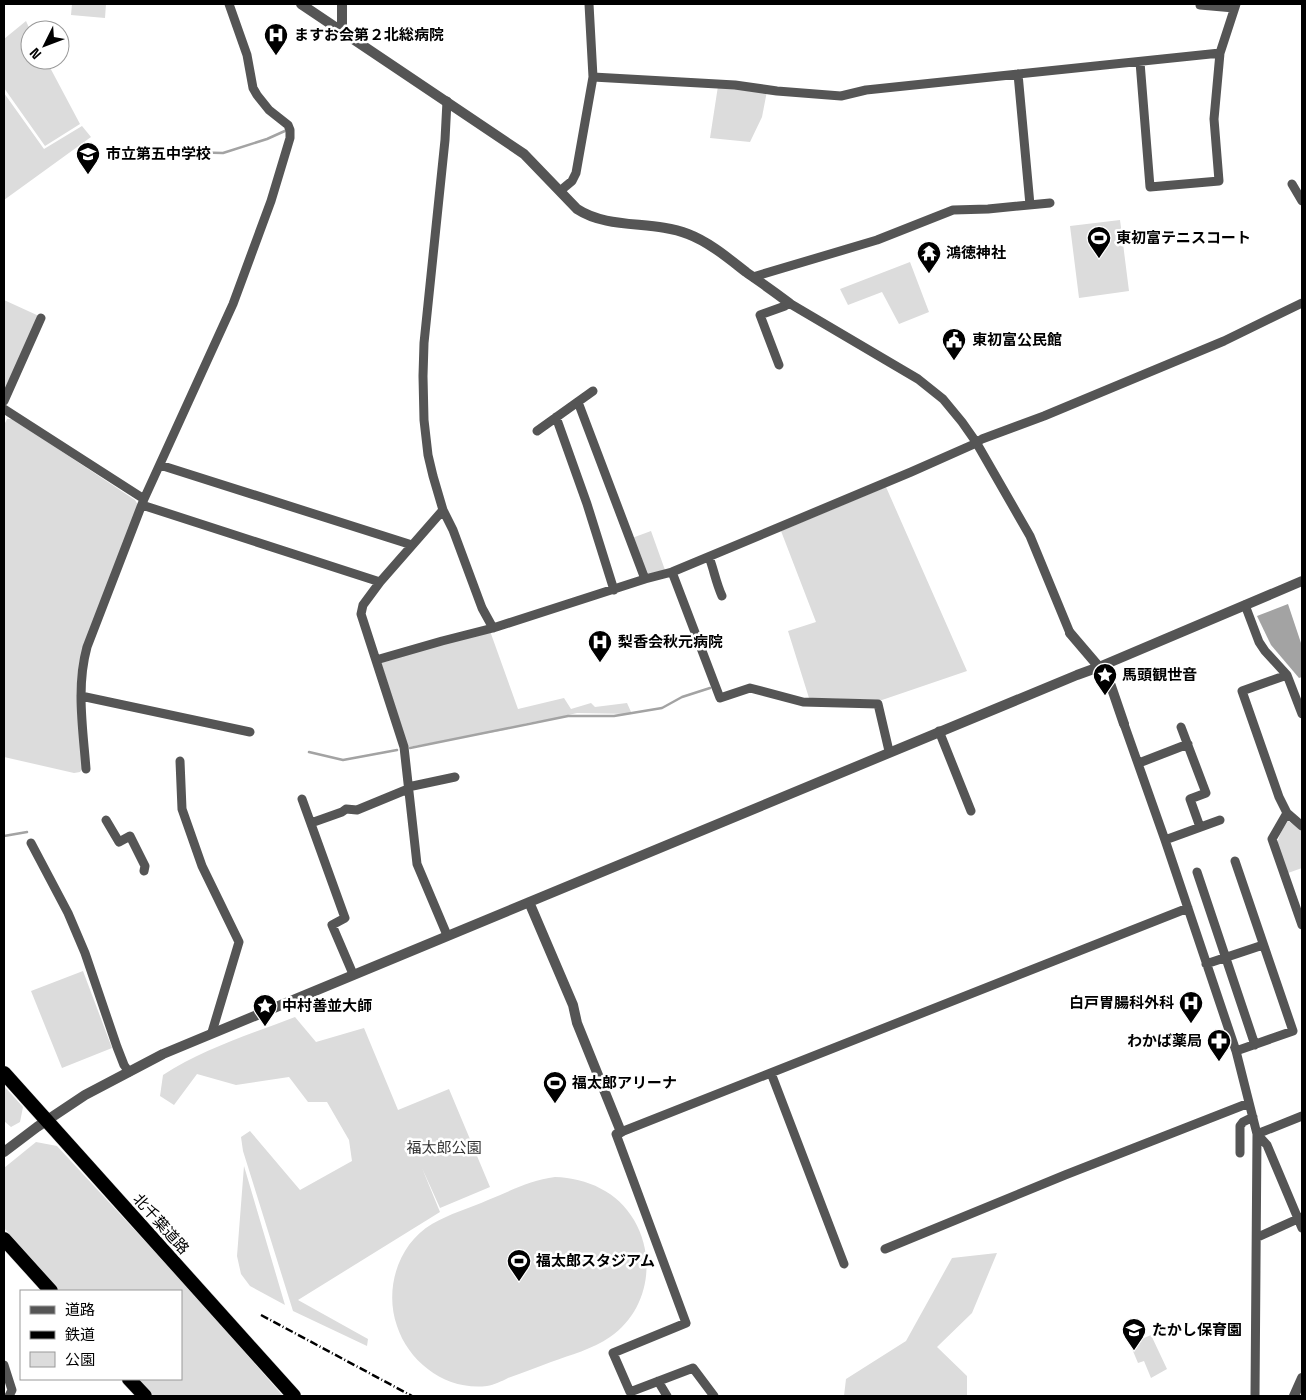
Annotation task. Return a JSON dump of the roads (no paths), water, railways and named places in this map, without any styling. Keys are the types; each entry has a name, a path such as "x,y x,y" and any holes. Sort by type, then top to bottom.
{"highway":[{"name":"北千葉道路","path":"4,1073 294,1396"},
{"path":"4,1241 50,1290"},
{"path":"130,1380 145,1396"}],"street":[{"path":"86,769 81,696 83,663 87,647 167,444 233,304 271,201 290,138 288,125 269,110 253,88 247,55 229,4"},
{"path":"300,4 524,154 577,209 587,216 667,228 688,234 705,242 789,303 918,379 943,399 976,442 1030,536 1070,633 1099,667 1111,686 1139,763 1236,1051 1257,1134 1258,1238 1255,1396"},
{"path":"342,4 342,31"},
{"path":"560,191 572,181 576,174 593,77 590,4"},
{"path":"1140,62 1150,187 1219,181 1214,119 1220,53 1235,6 1200,4"},
{"path":"593,77 735,85 777,91 841,96 866,90 1220,53"},
{"path":"1018,74 1030,205"},
{"path":"447,101 445,140 424,344 424,420 428,455 443,510 453,530 482,608 493,628"},
{"path":"1292,184 1302,201"},
{"path":"753,277 878,240 953,210 1050,203"},
{"path":"779,365 760,315 786,306 789,303"},
{"path":"376,660 442,640 493,628 672,572 903,476 982,439 1044,416 1224,341 1302,303"},
{"path":"4,401 41,318"},
{"path":"537,431 594,391"},
{"path":"578,402 645,579"},
{"path":"5,412 143,502 380,582"},
{"path":"556,417 587,504 614,590"},
{"path":"160,465 412,545"},
{"path":"443,510 380,582 363,605 361,614 404,747 417,864 447,935"},
{"path":"709,557 722,596"},
{"path":"672,572 720,698 750,688 803,702 878,704 889,751"},
{"path":"4,1152 85,1095 163,1054 212,1032 889,751 1077,674 1099,667 1302,581"},
{"path":"1245,605 1259,642 1287,675 1302,714"},
{"path":"1287,675 1242,691 1279,797 1287,813 1302,826"},
{"path":"81,696 250,732"},
{"path":"1181,726 1206,793 1190,800 1200,827"},
{"path":"939,731 970,811"},
{"path":"1139,763 1188,744"},
{"path":"180,761 182,809 202,866 239,942 212,1032"},
{"path":"311,823 346,809 358,810 408,788 455,777"},
{"path":"302,799 345,918 332,925 354,974"},
{"path":"1287,813 1272,839 1302,925"},
{"path":"106,820 119,842 130,836 145,866 144,871"},
{"path":"1165,840 1220,820"},
{"path":"31,843 68,912 85,953 117,1047 129,1072"},
{"path":"1235,861 1293,1031 1236,1051"},
{"path":"1196,872 1255,1044"},
{"path":"529,902 573,1005 577,1023 621,1132"},
{"path":"714,1396 693,1368 630,1392 613,1352 686,1323 616,1134 1188,908"},
{"path":"1206,964 1263,945"},
{"path":"771,1073 844,1264"},
{"path":"885,1248 1249,1103"},
{"path":"1257,1134 1302,1116"},
{"path":"1240,1153 1240,1126 1243,1122 1253,1117"},
{"path":"1257,1134 1267,1145 1300,1218 1302,1228"},
{"path":"1258,1238 1300,1218"},
{"path":"4,1366 12,1390 9,1396"},
{"path":"1294,1396 1302,1378"},
{"path":"658,1381 667,1396"}],"waterway":[{"path":"183,152 223,153 267,139 287,130"},
{"path":"410,748 568,716 614,716 662,708 682,697 710,688"},
{"path":"309,752 343,760 397,750"},
{"path":"4,836 27,832"}],"railway":[{"path":"261,1315 412,1396"}],"place":[{"name":"ますお会第２北総病院","path":"276,56"},
{"name":"市立第五中学校","path":"88,175"},
{"name":"東初富テニスコート","path":"1099,259"},
{"name":"鴻徳神社","path":"929,274"},
{"name":"東初富公民館","path":"954,361"},
{"name":"梨香会秋元病院","path":"600,663"},
{"name":"馬頭観世音","path":"1105,696"},
{"name":"白戸胃腸科外科","path":"1191,1024"},
{"name":"中村善並大師","path":"265,1027"},
{"name":"わかば薬局","path":"1219,1062"},
{"name":"福太郎アリーナ","path":"555,1104"},
{"name":"福太郎スタジアム","path":"519,1282"},
{"name":"たかし保育園","path":"1134,1351"}],"park label":[{"name":"福太郎公園","path":"444,1148"}]}
